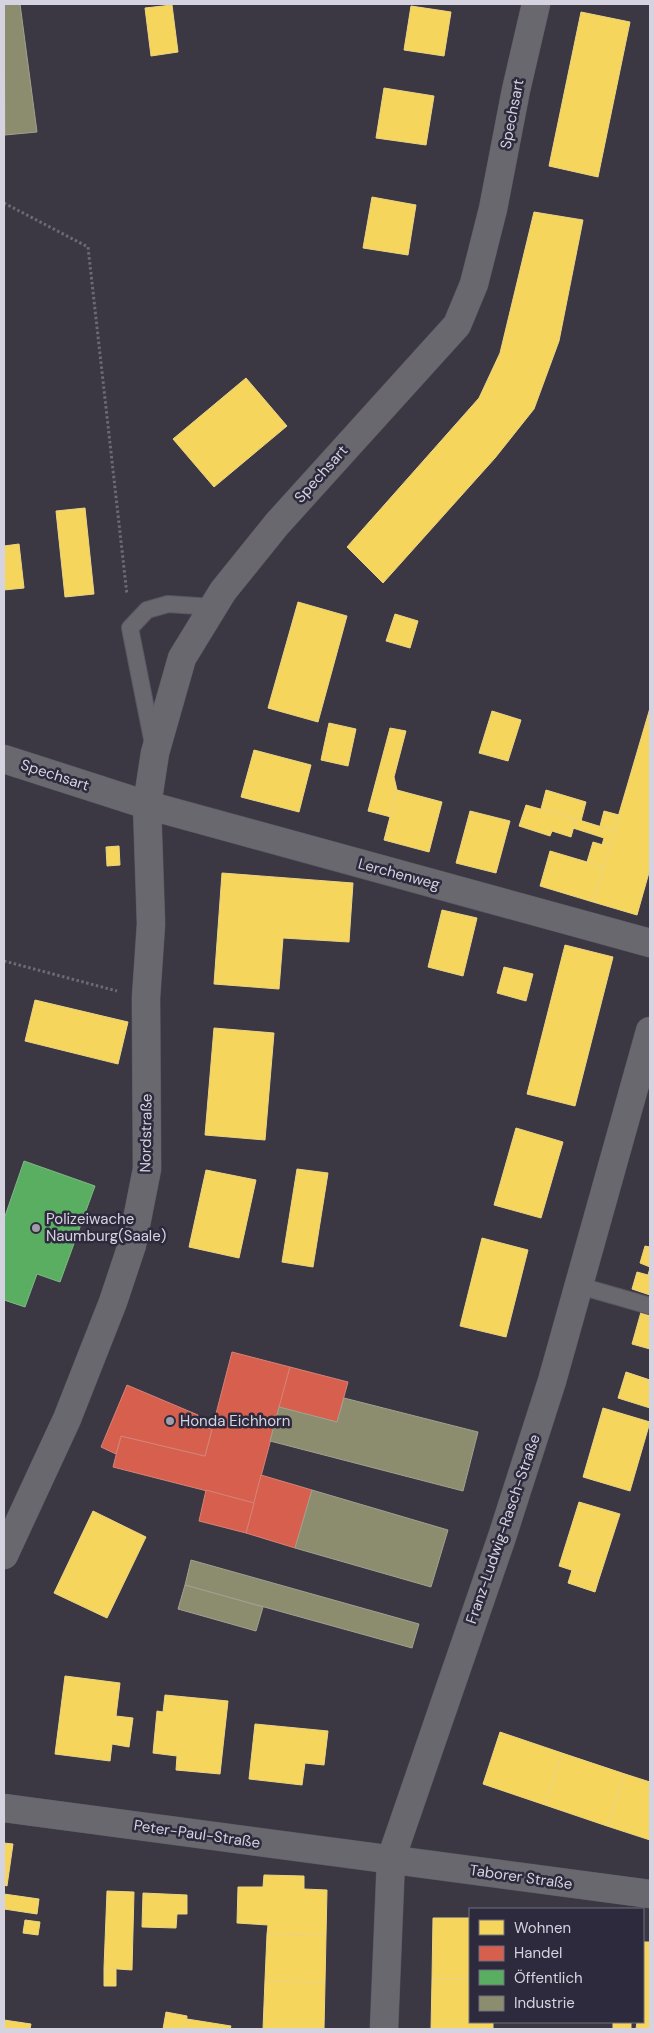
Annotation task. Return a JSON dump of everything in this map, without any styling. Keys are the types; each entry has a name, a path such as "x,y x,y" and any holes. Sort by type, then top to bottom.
{"street":[{"name":"Spechsart","path":"4,759 147,805 155,753 182,658 213,607 277,524 457,325 474,284 493,208 516,90 536,4"},
{"name":"Lerchenweg","path":"147,805 650,943"},
{"name":"Nordstraße","path":"4,1555 67,1418 113,1302 132,1245 147,1169 146,998 151,924 147,805"},
{"name":"Franz-Ludwig-Rasch-Straße","path":"384,2029 391,1860 502,1537 552,1381 650,1031"},
{"name":"Peter-Paul-Straße","path":"4,1808 391,1860"},
{"name":"Taborer Straße","path":"391,1860 650,1894"}],"lane":[{"path":"155,753 130,628 147,610 168,604 213,607"},
{"path":"580,1286 650,1306"}],"path":[{"path":"4,203 88,247 123,548 130,628"},
{"path":"4,961 146,998"}],"building: Wohnen":[{"path":"172,5 178,52 151,56 145,8"},
{"path":"411,6 451,12 444,56 404,50"},
{"path":"581,12 630,22 598,177 549,166"},
{"path":"384,88 434,96 426,145 376,138"},
{"path":"372,197 416,205 408,255 363,248"},
{"path":"534,212 583,220 559,341 534,409 495,458 383,583 347,547 479,398 500,353"},
{"path":"246,378 287,426 214,487 173,439"},
{"path":"85,508 94,594 65,597 56,511"},
{"path":"19,544 24,588 4,590 4,546"},
{"path":"298,602 347,616 318,722 268,708"},
{"path":"395,614 418,621 410,648 386,641"},
{"path":"650,708 650,869 637,915 593,902"},
{"path":"492,711 521,720 508,761 479,753"},
{"path":"329,723 356,729 348,766 321,760"},
{"path":"390,728 406,731 394,777 397,790 391,817 368,811"},
{"path":"254,750 311,765 299,812 241,797"},
{"path":"397,790 442,802 429,852 384,840"},
{"path":"546,790 586,802 581,821 541,809"},
{"path":"526,805 576,819 571,837 552,831 550,836 519,826"},
{"path":"470,811 510,821 496,873 456,863"},
{"path":"604,811 619,815 615,831 600,826"},
{"path":"576,819 615,831 610,847 602,845 604,838 573,828"},
{"path":"593,842 610,847 604,867 587,862"},
{"path":"119,846 120,865 107,866 106,847"},
{"path":"550,851 604,867 593,902 540,886"},
{"path":"222,873 353,883 349,942 283,938 279,989 214,984"},
{"path":"442,910 477,918 463,976 428,967"},
{"path":"565,945 613,957 575,1106 527,1094"},
{"path":"504,967 533,974 526,1001 497,993"},
{"path":"35,1000 128,1022 118,1064 25,1041"},
{"path":"214,1028 274,1033 265,1140 205,1135"},
{"path":"516,1128 563,1142 541,1218 494,1205"},
{"path":"297,1169 328,1173 313,1267 282,1262"},
{"path":"206,1170 256,1180 239,1258 189,1247"},
{"path":"482,1238 528,1250 506,1337 460,1326"},
{"path":"645,1246 650,1247 650,1267 640,1263"},
{"path":"650,1268 650,1295 632,1289 637,1272 648,1275"},
{"path":"641,1312 650,1315 650,1349 632,1344"},
{"path":"626,1372 650,1380 650,1408 618,1398"},
{"path":"603,1408 650,1422 630,1491 583,1477"},
{"path":"579,1502 620,1514 599,1579 559,1566"},
{"path":"93,1511 146,1537 107,1618 54,1593"},
{"path":"572,1570 599,1579 595,1592 568,1583"},
{"path":"65,1676 120,1683 116,1716 133,1718 129,1747 112,1744 110,1761 55,1754"},
{"path":"165,1695 228,1701 220,1774 176,1770 177,1756 153,1753 157,1711 163,1712"},
{"path":"255,1724 328,1731 324,1765 305,1763 302,1785 249,1779"},
{"path":"500,1732 562,1753 545,1805 483,1784"},
{"path":"562,1753 625,1774 607,1826 545,1805"},
{"path":"625,1774 650,1782 650,1840 607,1826"},
{"path":"4,1843 13,1844 7,1886 4,1885"},
{"path":"264,1875 304,1876 304,1889 327,1890 326,1936 267,1934 268,1925 237,1923 238,1887 263,1887"},
{"path":"107,1891 134,1892 132,1970 104,1968"},
{"path":"143,1893 187,1895 187,1914 177,1914 176,1928 142,1927"},
{"path":"4,1894 39,1899 37,1914 4,1909"},
{"path":"433,1918 469,1918 469,1979 432,1979"},
{"path":"25,1920 40,1922 38,1935 23,1933"},
{"path":"267,1934 326,1936 325,1983 265,1980"},
{"path":"644,1942 650,1942 650,2029 636,2029 637,2023 644,2023"},
{"path":"104,1968 116,1969 116,1986 104,1986"},
{"path":"432,1979 469,1979 469,2023 493,2023 493,2029 431,2029"},
{"path":"265,1980 325,1983 324,2029 263,2029"},
{"path":"166,2012 187,2016 186,2029 163,2029"},
{"path":"187,2019 231,2026 230,2029 186,2029"},
{"path":"4,2020 31,2024 30,2029 4,2029"},
{"path":"613,2023 631,2023 631,2029 613,2029"}],"building: Handel":[{"path":"232,1352 290,1367 254,1503 113,1467 121,1436 205,1456"},
{"path":"290,1367 348,1382 337,1422 279,1407"},
{"path":"127,1385 198,1415 196,1425 212,1429 205,1456 121,1436 116,1454 101,1447"},
{"path":"261,1475 312,1490 295,1548 246,1533"},
{"path":"206,1490 254,1503 246,1533 199,1521"}],"building: Öffentlich":[{"path":"24,1161 95,1186 60,1282 37,1274 25,1307 4,1300 4,1219"}],"building: Industrie":[{"path":"4,4 20,4 37,132 5,135"},
{"path":"344,1398 478,1432 463,1491 270,1441 279,1407 337,1422"},
{"path":"312,1490 448,1530 431,1587 295,1548"},
{"path":"191,1560 419,1624 412,1648 185,1585"},
{"path":"185,1585 263,1607 256,1631 178,1609"}],"place":[{"name":"Polizeiwache Naumburg(Saale)","path":"36,1228"},
{"name":"Honda Eichhorn","path":"170,1421"}]}
